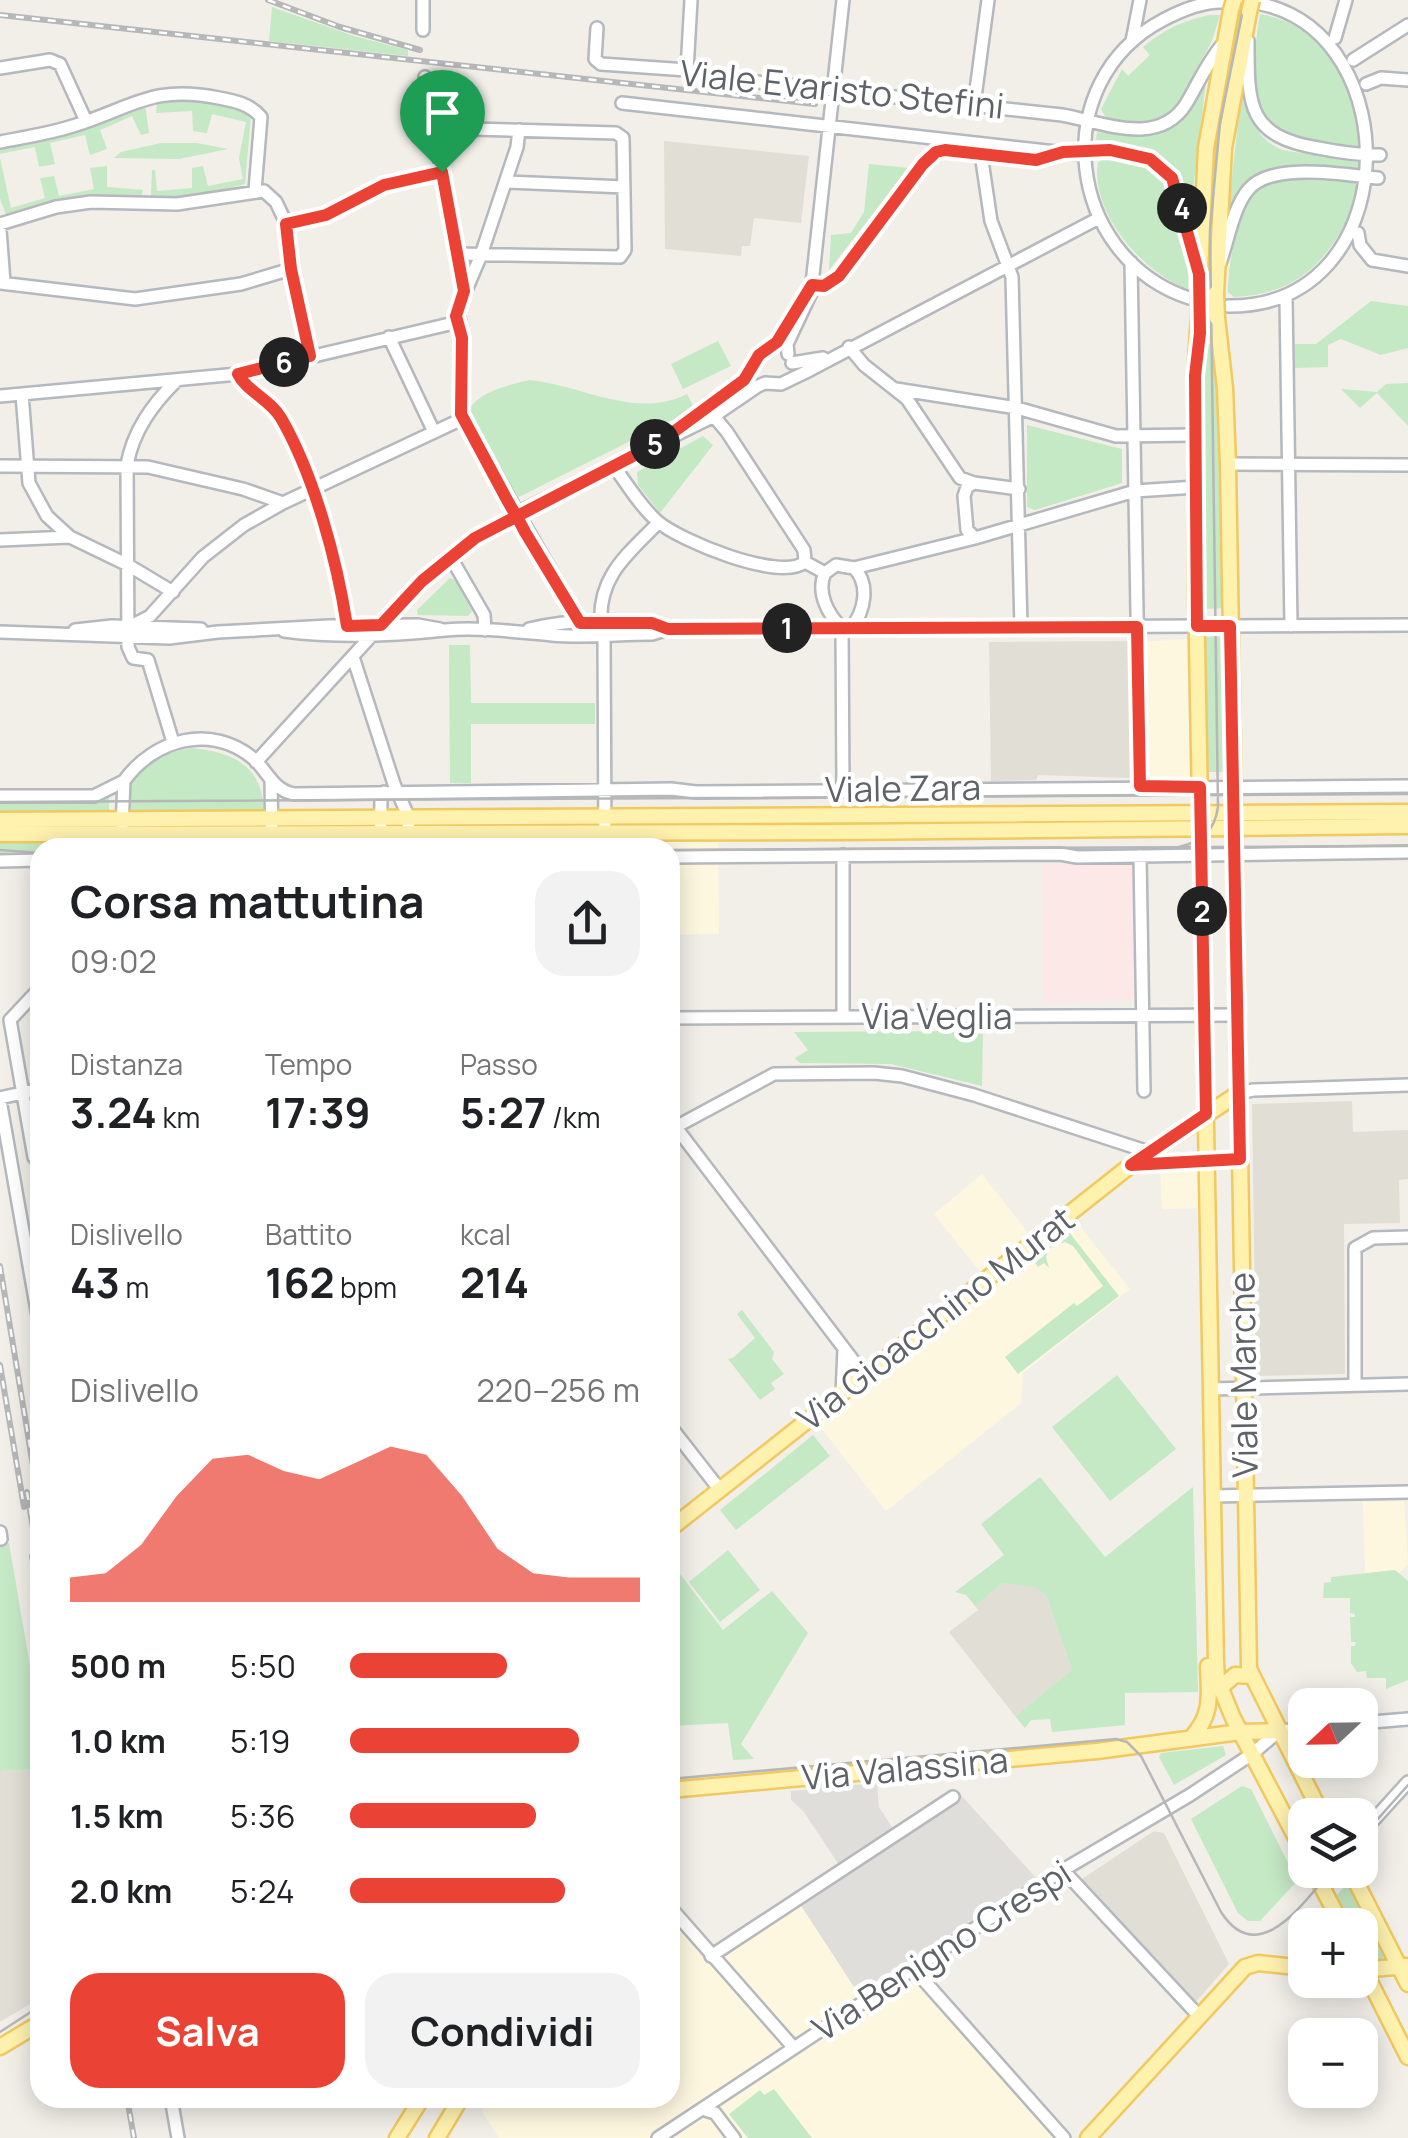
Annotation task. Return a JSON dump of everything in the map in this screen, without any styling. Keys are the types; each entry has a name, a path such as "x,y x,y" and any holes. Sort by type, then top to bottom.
{"main road":[{"name":"Viale Marche","path":"1229,4 1206,148 1199,274 1194,294 1199,315 1195,435 1197,626 1215,1634 1220,1688 1288,1823"},
{"name":"Viale Marche","path":"1253,9 1224,148 1216,293 1222,312 1228,464 1248,1656 1252,1676 1313,1798"},
{"path":"1197,626 1230,626"},
{"name":"Viale Zara","path":"1234,820 1408,812"},
{"name":"Viale Zara","path":"121,834 272,818 409,818 605,832"},
{"path":"0,820 121,834"},
{"name":"Viale Zara","path":"474,838 1200,820 1408,826"},
{"path":"0,834 121,834"},
{"name":"Viale Zara","path":"121,834 207,838"},
{"path":"1206,1114 1239,1093"},
{"name":"Via Gioacchino Murat","path":"680,1521 1131,1165 1206,1114"},
{"path":"1131,1165 1240,1159"},
{"path":"1191,1739 1204,1723 1210,1706 1208,1648 1215,1634"},
{"path":"1216,1663 1228,1668 1248,1656"},
{"path":"1220,1688 1235,1675 1252,1676"},
{"name":"Via Valassina","path":"680,1789 1140,1746 1240,1732 1279,1732"},
{"path":"1360,1888 1403,1966 1408,1984"},
{"path":"1323,1889 1333,1908"},
{"path":"1088,2138 1245,1967 1258,1963 1288,1967"},
{"path":"1229,1984 1282,1966"},
{"path":"1378,1967 1403,1966"},
{"path":"1377,1998 1408,2057"},
{"path":"0,2047 30,2028"},
{"path":"398,2138 416,2108"},
{"path":"437,2138 455,2108"}],"street":[{"path":"423,0 423,30"},
{"path":"686,70 691,0"},
{"path":"788,378 787,344 812,285 844,0"},
{"path":"974,105 988,0"},
{"path":"1132,41 1140,0"},
{"path":"1334,38 1346,0"},
{"path":"1194,294 1156,284 1131,262 1099,218 1088,189 1084,154 1088,120 1098,86 1132,41 1175,14 1229,4"},
{"path":"1222,312 1286,298 1333,263 1358,233 1372,205 1378,178 1380,149 1352,154 1290,144 1270,133 1253,102 1253,9 1297,15 1334,38 1353,60 1368,89 1382,78 1408,80"},
{"path":"1353,60 1408,25"},
{"name":"Viale Evaristo Stefini","path":"597,28 596,62 974,105 1088,120 1112,128 1145,129 1168,123 1184,106 1223,44"},
{"path":"0,68 50,60 60,64 86,121"},
{"path":"425,77 464,291"},
{"path":"0,142 86,121 138,100 169,93 212,97 245,105 262,120 255,190"},
{"name":"Viale Evaristo Stefini","path":"622,103 1063,152 1110,150 1150,159 1166,170 1176,186 1199,274"},
{"path":"434,128 622,135 624,250 620,257 457,254"},
{"path":"519,130 506,182 464,291 458,322 462,338 462,419 580,623"},
{"path":"812,285 824,286 839,276 932,156 945,150 1036,160 1063,152"},
{"path":"980,154 991,221 1012,276 1021,627"},
{"path":"286,224 326,215 384,185 442,172"},
{"path":"1217,272 1244,194 1260,180 1279,173 1378,178"},
{"path":"506,182 624,187"},
{"path":"291,269 242,284 135,298 2,283 0,227 56,207 91,202 177,204 255,190 270,195 286,224 291,269 310,356"},
{"path":"755,364 764,383 776,386 1099,218"},
{"path":"1358,233 1360,245 1372,260 1408,266"},
{"path":"1131,262 1140,786"},
{"path":"709,413 744,380 759,355 777,342 812,285"},
{"path":"1286,298 1292,626"},
{"path":"0,396 238,374 458,322"},
{"path":"389,337 434,432"},
{"path":"768,348 780,349 790,359"},
{"path":"790,359 843,351 896,389 918,413 957,474 974,483 1019,489"},
{"path":"238,374 278,413 314,489 347,626"},
{"path":"148,660 133,658 129,632 127,465 142,422 177,380"},
{"path":"256,762 450,556 516,514 660,442 764,383"},
{"path":"896,389 1017,408 1134,438 1195,435"},
{"path":"22,394 29,482 39,504 70,537 173,592"},
{"path":"709,413 804,550 805,562"},
{"path":"129,632 150,616 224,540 283,503 462,419"},
{"path":"1228,464 1408,465"},
{"path":"0,466 127,465 243,489 283,503"},
{"path":"614,465 658,522 687,540 735,557 794,568 805,562"},
{"path":"974,483 967,487 964,496 966,530 974,538"},
{"path":"808,628 822,610 821,583 825,573 836,566 854,568 974,538 1135,491 1196,487"},
{"path":"580,623 621,563 658,522"},
{"path":"0,540 70,537"},
{"path":"450,556 484,615 485,630"},
{"path":"805,562 825,573"},
{"path":"846,628 857,620 863,598 863,578 854,568"},
{"path":"173,592 148,660 173,742"},
{"path":"600,595 605,832"},
{"path":"863,598 866,608 883,628"},
{"path":"823,599 846,628 844,790"},
{"path":"404,601 407,614 418,625"},
{"path":"525,630 580,623 652,634 668,629 1197,626"},
{"path":"0,632 284,631 418,625 444,630 525,630 551,635 602,629"},
{"path":"1230,626 1408,625"},
{"path":"284,631 331,637 425,635 444,630"},
{"path":"353,657 409,818 408,838"},
{"path":"0,796 94,796 124,781 144,757 173,742 220,742 242,751 271,780 272,838"},
{"name":"Viale Zara","path":"271,780 280,789 294,794 1408,786"},
{"path":"121,834 124,781"},
{"path":"380,838 384,792"},
{"name":"Viale Zara","path":"680,857 1408,852"},
{"path":"843,856 843,1017"},
{"path":"1140,856 1144,1091"},
{"path":"0,861 30,860"},
{"path":"7,1139 24,1141 30,1137 5,1021 30,997"},
{"path":"1204,1015 1237,1015"},
{"name":"Via Veglia","path":"680,1018 1204,1015"},
{"path":"680,1124 768,1077 871,1072 974,1095 1148,1152"},
{"path":"1239,1093 1408,1085"},
{"path":"30,1091 0,1099 30,1271"},
{"path":"680,1138 864,1376"},
{"path":"11,1162 19,1155 30,1159"},
{"path":"1355,1385 1354,1254 1359,1243 1373,1238 1408,1237"},
{"path":"842,1394 844,1349"},
{"path":"1211,1389 1408,1384"},
{"path":"680,1439 720,1490"},
{"path":"1213,1496 1408,1492"},
{"path":"1378,1721 1408,1718"},
{"path":"1279,1732 1288,1731"},
{"name":"Via Benigno Crespi","path":"658,2138 1063,1870 1252,1754 1279,1732"},
{"path":"1378,1815 1408,1782"},
{"path":"711,1956 953,1797"},
{"path":"1063,1870 1198,2015"},
{"path":"680,1920 794,2048"},
{"path":"913,1968 1064,2138"},
{"path":"716,2113 717,2099"},
{"path":"174,2108 178,2138"},
{"path":"702,2109 716,2113 734,2138"}],"shaded area":[{"path":"664,141 809,156 801,223 754,218 750,246 742,246 741,256 665,249"},
{"path":"1187,639 1190,776 1182,781 1144,780 1142,642"},
{"path":"1128,641 1131,778 1038,775 1036,780 991,781 989,642"},
{"path":"718,833 719,934 680,935 680,838 607,838 607,834"},
{"path":"1132,863 1133,1000 1044,1002 1042,864"},
{"path":"1352,1101 1353,1132 1408,1130 1408,1179 1399,1180 1400,1223 1344,1224 1345,1374 1256,1376 1252,1104"},
{"path":"1206,1161 1207,1208 1162,1209 1160,1165"},
{"path":"982,1174 1033,1239 985,1278 934,1214"},
{"path":"1071,1215 1130,1289 1023,1373 1021,1403 886,1511 814,1419"},
{"path":"1404,1501 1408,1564 1399,1573 1365,1573 1363,1502"},
{"path":"1003,1583 1034,1586 1046,1595 1072,1670 1015,1716 949,1632 978,1610 975,1606"},
{"path":"30,1770 30,2004 0,2022 0,1771"},
{"path":"877,1783 879,1807 895,1832 841,1868 804,1812 791,1800 791,1791"},
{"path":"960,1794 1037,1879 858,1993 798,1901"},
{"path":"1154,1831 1164,1833 1229,1964 1195,2003 1079,1881"},
{"path":"798,1901 868,2009 916,1979 1055,2138 499,2138 482,2112 484,2108 680,2108 680,1922 711,1958"}],"green space":[{"path":"272,7 408,50 408,56 269,41"},
{"path":"1260,14 1303,30 1338,58 1360,97 1370,142 1355,149 1292,137 1273,128 1264,118 1254,74"},
{"path":"1220,15 1212,41 1174,110 1143,124 1108,121 1101,109 1122,69 1128,76 1150,55 1143,47 1174,26"},
{"path":"1206,82 1190,215 1176,177 1160,158 1096,140 1097,132 1163,131 1184,116"},
{"path":"1242,89 1255,125 1273,145 1282,150 1370,164 1370,171 1322,166 1272,170 1243,189 1227,220"},
{"path":"157,102 223,105 251,116 245,184 204,195 151,197 152,170 157,191 192,188 192,168 203,166 208,186 243,179 239,158 246,122 212,114 207,133 193,131 192,111 156,113"},
{"path":"145,104 149,133 141,135 132,116 100,130 107,149 90,155 85,135 50,143 55,164 39,167 35,147 0,154 0,150 84,130"},
{"path":"161,143 197,143 228,149 179,159 114,158 121,152"},
{"path":"1110,156 1145,164 1163,179 1181,226 1188,289 1154,270 1123,239 1111,220 1098,181 1098,162"},
{"path":"0,158 11,208 45,198 40,178 54,176 59,196 94,189 90,168 107,166 107,187 143,190 141,197 91,195 46,202 6,215 0,198"},
{"path":"869,164 909,168 829,270 831,235 851,233 864,212"},
{"path":"1283,179 1350,182 1359,186 1363,197 1326,253 1298,279 1259,294 1234,297 1228,292 1230,268 1243,212 1258,189"},
{"path":"1371,301 1408,306 1408,348 1381,355 1341,339 1328,345 1328,367 1295,368 1295,344 1316,344"},
{"path":"718,341 731,366 683,389 671,364"},
{"path":"1203,344 1213,344 1220,401 1224,608 1204,609 1200,399"},
{"path":"529,380 629,402 668,401 687,394 693,406 519,497 510,488 469,410 487,393"},
{"path":"1408,383 1408,426 1377,393 1360,408 1341,389 1377,392 1386,384"},
{"path":"1027,425 1122,449 1122,483 1035,510 1027,507"},
{"path":"703,436 713,445 660,513 638,485 637,472"},
{"path":"450,578 455,580 472,611 468,616 418,615 417,610"},
{"path":"1225,636 1227,772 1207,772 1205,637"},
{"path":"449,645 470,645 471,703 595,703 595,724 471,724 471,783 450,783"},
{"path":"193,748 222,754 243,764 258,783 264,811 131,813 131,787 140,770 165,755"},
{"path":"109,796 109,815 0,815 0,800"},
{"path":"30,840 30,856 0,857 0,841"},
{"path":"983,1031 982,1086 891,1064 800,1063 795,1058 808,1050 794,1032"},
{"path":"1069,1232 1119,1296 1018,1374 1005,1357 1074,1303 1077,1306 1103,1286 1073,1246 1065,1242 1050,1248 1046,1257 1049,1268 1044,1263 1038,1267 1033,1260"},
{"path":"742,1310 774,1352 772,1359 784,1374 771,1383 775,1389 760,1400 728,1359 755,1338 737,1314"},
{"path":"1117,1375 1176,1449 1110,1501 1052,1427"},
{"path":"813,1435 830,1456 736,1530 720,1510"},
{"path":"1040,1477 1105,1557 1193,1487 1198,1692 1125,1693 1125,1725 1052,1732 1050,1719 1031,1720 1025,1728 1015,1716 1072,1670 1046,1595 1034,1587 1003,1583 975,1606 966,1595 955,1592 1004,1555 981,1524"},
{"path":"9,1543 30,1666 30,1770 0,1771 0,1544"},
{"path":"728,1550 760,1590 720,1622 689,1582"},
{"path":"1395,1570 1408,1581 1408,1680 1386,1689 1386,1678 1367,1678 1366,1671 1357,1672 1351,1663 1351,1646 1356,1642 1351,1642 1350,1617 1355,1614 1350,1613 1350,1598 1323,1598 1324,1583 1331,1582 1331,1577"},
{"path":"680,1574 723,1630 772,1591 808,1633 741,1744 754,1759 733,1760 728,1723 680,1725"},
{"path":"1223,1746 1226,1755 1174,1785 1159,1757 1161,1753"},
{"path":"1242,1786 1251,1789 1288,1863 1291,1888 1260,1921 1248,1921 1238,1913 1191,1819"},
{"path":"1343,1888 1350,1888 1360,1908 1344,1908 1337,1895"},
{"path":"774,2089 812,2138 748,2138 729,2114 760,2090 764,2095"}],"tram line":[{"path":"1179,847 1206,834 1218,807 1210,230 1220,123 1245,0"},
{"path":"0,802 1408,794"},
{"path":"680,850 1408,846"},
{"path":"0,850 30,852"},
{"path":"680,1778 1116,1739 1127,1742 1141,1756 1221,1912 1236,1928 1251,1935 1266,1933 1295,1912 1316,1888"},
{"path":"1378,1819 1408,1785"},
{"path":"0,2032 30,2012"}],"railway":[{"path":"268,0 340,27 420,50"},
{"path":"0,15 815,104"},
{"path":"0,1266 30,1448"},
{"path":"0,1365 24,1507"},
{"path":"27,1492 30,1510"},
{"path":"129,2108 134,2138"}],"route":[{"path":"442,172 384,185 316,219 286,224 291,269 310,356 238,374 278,413 314,489 347,626 381,625 422,581 475,538 516,514 660,442 744,380 759,355 777,342 812,285 824,286 839,276 936,152 1036,160 1063,152 1110,150 1150,159 1166,170 1176,186 1199,274 1200,333 1195,376 1197,626 1230,626 1240,1159 1131,1165 1206,1114 1200,787 1140,786 1137,627 668,629 652,623 580,623 525,532 516,514 462,419 462,338 456,316 464,291 442,172"}]}
